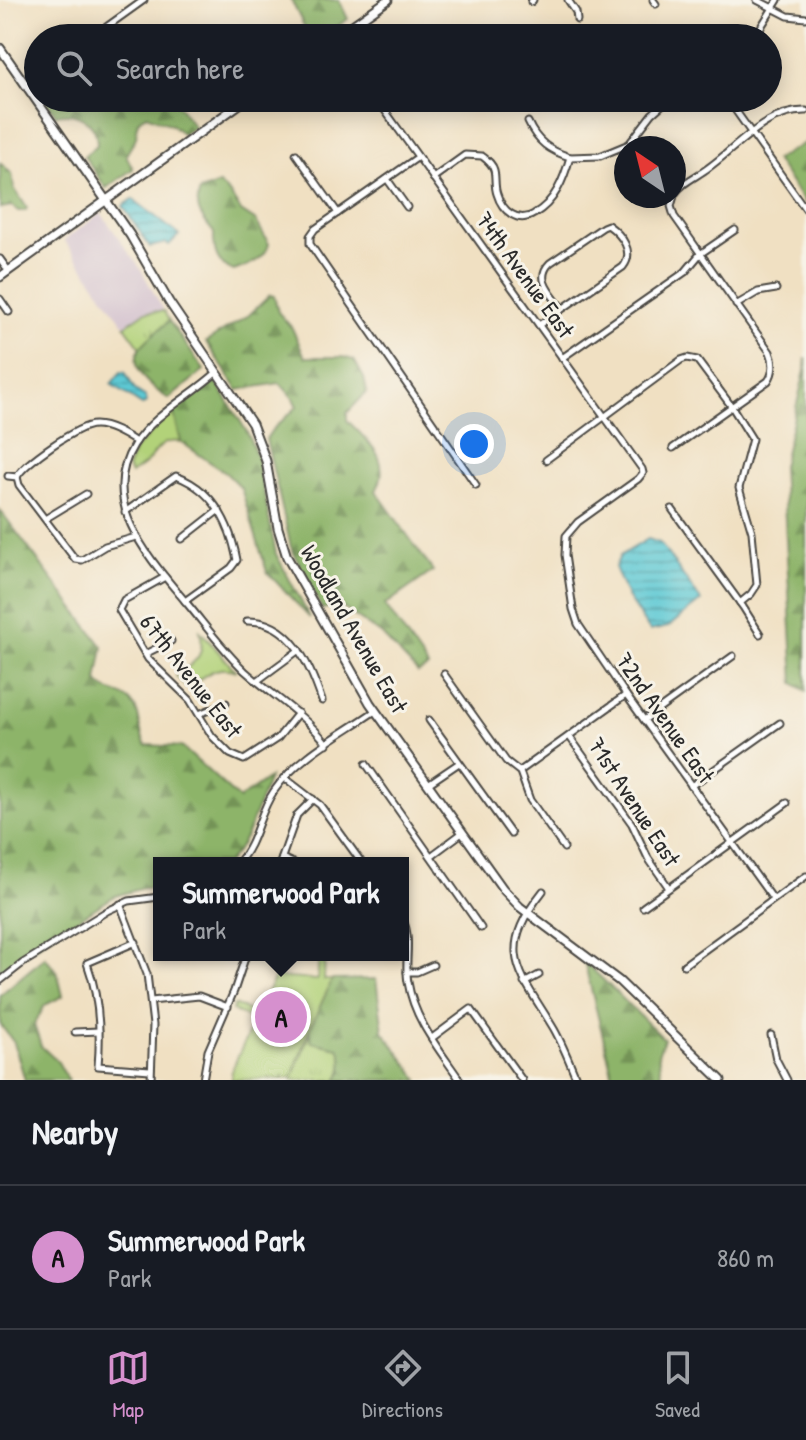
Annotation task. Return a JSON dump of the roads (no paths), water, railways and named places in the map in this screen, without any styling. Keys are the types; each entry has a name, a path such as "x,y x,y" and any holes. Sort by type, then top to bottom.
{"street":[{"path":"111,24 144,0"},
{"path":"354,24 388,0"},
{"path":"568,0 577,20"},
{"path":"757,0 788,16 806,18"},
{"path":"763,24 778,0"},
{"name":"Woodland Avenue East","path":"0,48 24,83"},
{"path":"686,182 781,115 806,111"},
{"name":"Woodland Avenue East","path":"45,112 135,243 169,302 249,418 259,439 287,557 376,711 503,889 527,912 613,975 721,1080"},
{"path":"0,277 229,112"},
{"name":"74th Avenue East","path":"386,112 643,473 578,522 565,542"},
{"path":"528,122 548,149 570,157 600,156 629,144 654,112"},
{"path":"737,112 806,210"},
{"path":"296,154 338,213"},
{"path":"433,178 465,155 482,156 494,169 497,195 504,207 520,218 531,216 549,200 563,178 570,157"},
{"path":"418,157 315,229 309,239 476,485"},
{"path":"387,179 407,207"},
{"path":"672,208 674,216 770,352 773,370 768,381 673,448"},
{"path":"539,325 623,267 629,258 626,245 615,230 606,225 545,267 543,279 562,309"},
{"path":"562,358 685,272 700,254 735,230"},
{"path":"0,259 8,270"},
{"path":"736,305 758,292 776,289"},
{"path":"0,299 9,312"},
{"path":"546,460 681,360 692,358 704,367 752,439 739,488 752,532 757,585 740,603"},
{"path":"217,372 158,419 136,442 127,460 122,482 125,512 136,537 165,577 226,651 257,681 298,713 327,744"},
{"path":"136,442 109,428 95,425 64,439 24,467 17,477 19,485 72,558 79,560 105,546 136,537"},
{"path":"8,476 17,477"},
{"path":"125,512 178,476 207,495 219,510 232,537 237,560 235,566 185,601"},
{"path":"45,519 86,494"},
{"path":"672,509 760,634"},
{"path":"182,539 219,510"},
{"name":"72nd Avenue East","path":"565,542 570,593 578,624 773,899"},
{"name":"67th Avenue East","path":"165,577 129,597 119,607 145,654 184,694 217,742 230,754 243,760 278,738 298,713"},
{"path":"247,621 269,624 299,650 322,701"},
{"path":"145,654 171,641"},
{"path":"257,681 299,650"},
{"path":"644,720 733,656"},
{"path":"444,674 506,761 520,772 530,800 564,848"},
{"path":"520,772 626,695"},
{"path":"199,714 226,703"},
{"path":"242,857 253,840 266,803 285,778 327,744 376,711"},
{"path":"429,720 511,834"},
{"path":"691,786 780,723"},
{"name":"71st Avenue East","path":"569,736 629,820 648,858 669,888"},
{"path":"428,784 459,763"},
{"path":"366,764 481,928"},
{"path":"285,778 313,799 357,857"},
{"path":"282,857 297,815 313,799"},
{"path":"643,907 787,803"},
{"path":"431,856 462,833"},
{"path":"684,965 806,876"},
{"path":"543,891 527,912 516,951 524,983 557,1035 577,1080"},
{"path":"0,981 34,956 120,904 153,898"},
{"path":"120,904 147,974 153,1036 151,1080"},
{"path":"136,942 87,963 96,989 98,1066 150,1070"},
{"path":"203,1080 208,1051 244,961"},
{"path":"407,961 415,1009 460,1080"},
{"path":"407,972 417,972 433,965"},
{"path":"524,983 539,975"},
{"path":"151,1001 199,996 228,1007"},
{"path":"432,1038 471,1009 522,1080"},
{"path":"75,1032 99,1031"},
{"path":"771,1035 776,1059 787,1080"}],"water":[{"path":"133,199 179,235 169,245 150,247 123,206"},
{"path":"121,372 125,372 135,390 146,397 147,403 142,405 111,384"},
{"path":"648,539 660,543 701,601 668,627 650,631 627,597 615,567 620,556"}],"place":[{"name":"Summerwood Park","path":"281,1017"}]}
